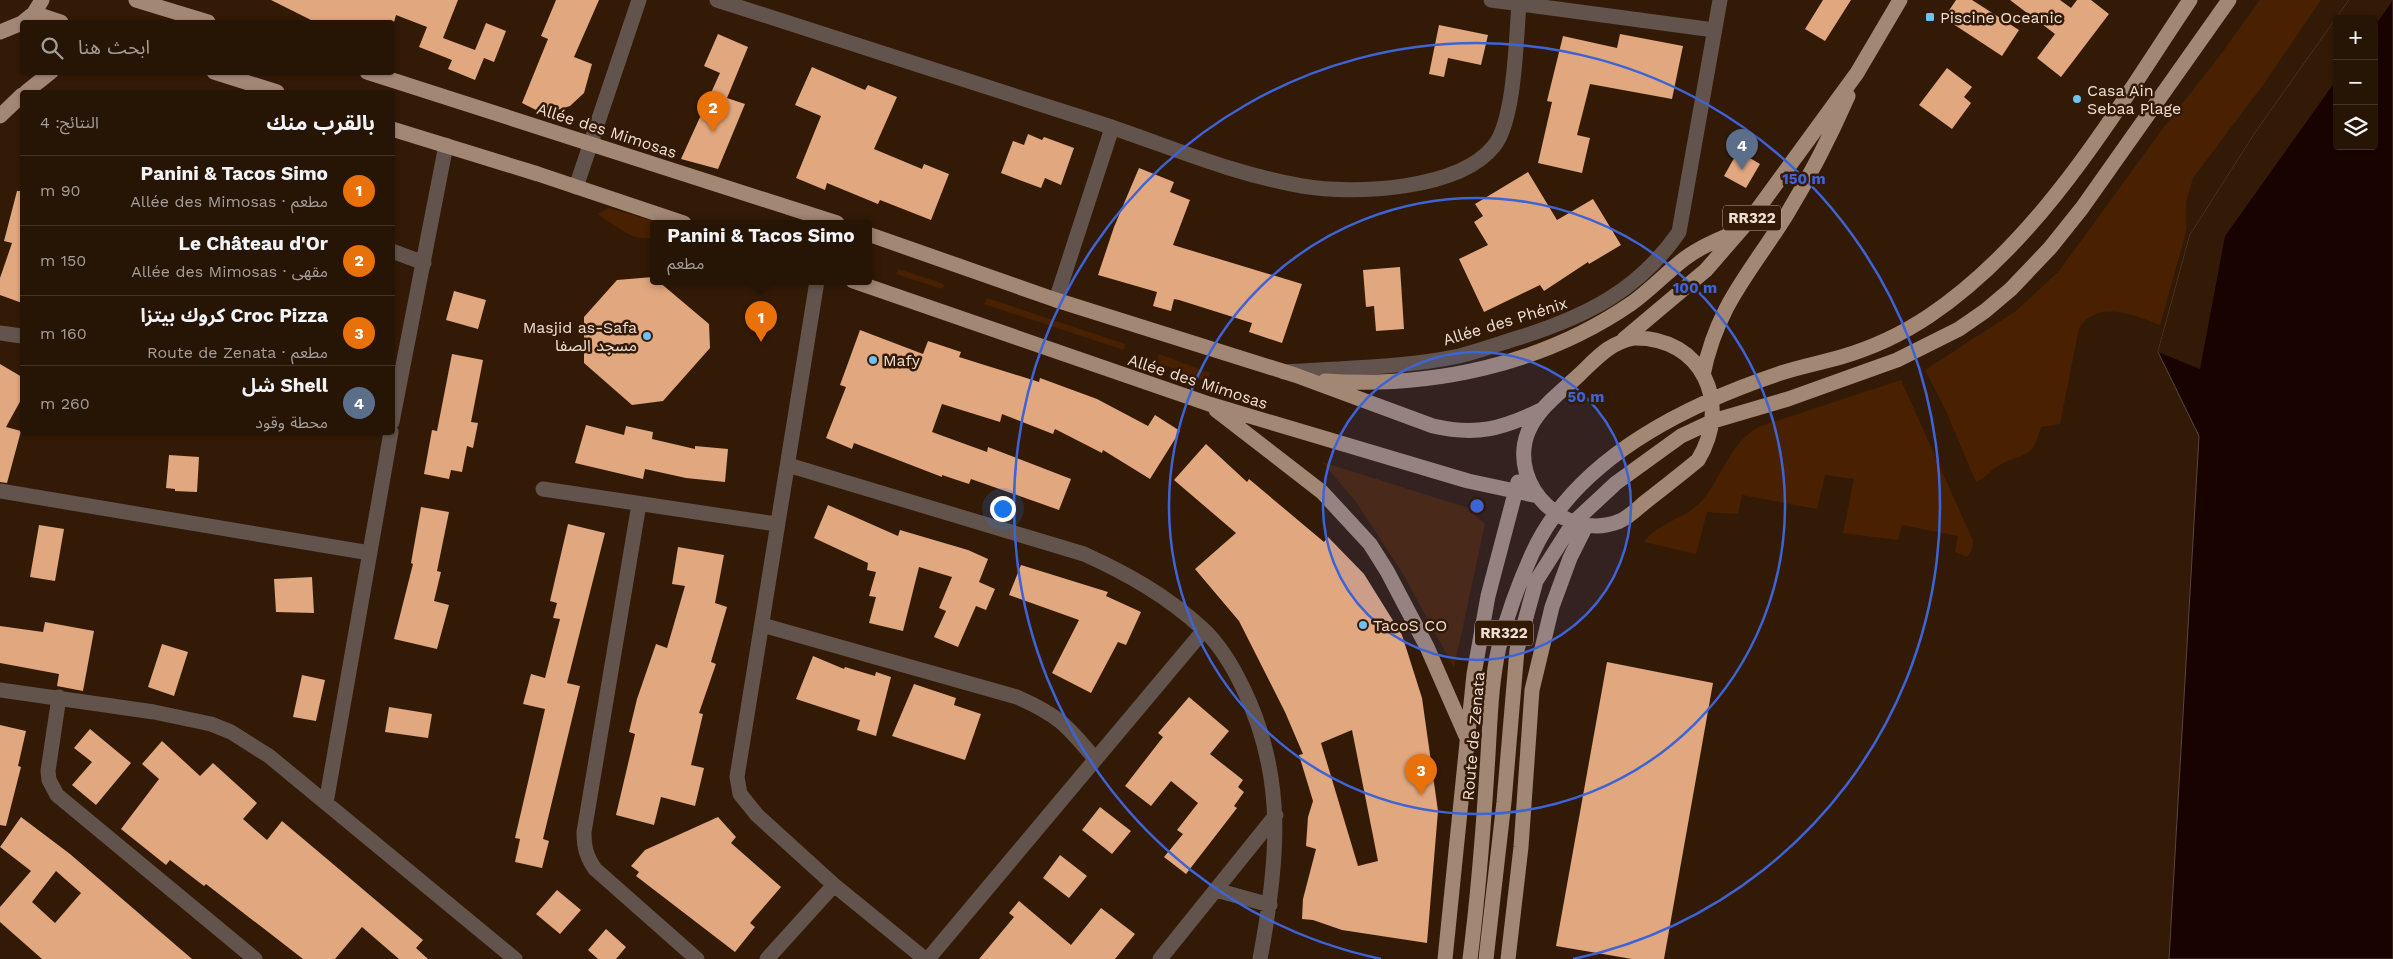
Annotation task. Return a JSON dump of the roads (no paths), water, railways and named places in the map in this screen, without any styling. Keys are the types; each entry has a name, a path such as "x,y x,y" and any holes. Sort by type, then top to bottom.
{"main road":[{"path":"136,0 201,20"},
{"name":"RR322","path":"1703,375 1708,348 1723,311 1806,182 1825,146 1857,74 1900,0"},
{"name":"Route de Zenata","path":"1470,959 1480,882 1492,700 1499,647 1532,553 1554,514 1571,494 1627,446 1667,420 1712,398 1781,373 1845,356 1873,346 1928,316 1955,297 2007,248 2057,192 2088,151 2190,0"},
{"path":"1713,421 1788,399 1897,360 1959,329 2011,290 2050,248 2082,208 2229,0"},
{"path":"31,15 53,20"},
{"path":"0,32 20,21"},
{"name":"RR322","path":"1580,524 1554,514 1538,496 1530,482 1524,459 1528,433 1541,410 1612,345 1623,340 1706,270 1741,230 1857,74"},
{"path":"28,90 47,75"},
{"path":"223,75 271,90"},
{"name":"Allée des Mimosas","path":"376,75 825,220"},
{"path":"0,116 20,97"},
{"path":"395,130 675,220"},
{"path":"1308,380 1369,384 1417,381 1459,374 1545,350 1606,319 1633,302 1685,258 1704,246 1741,230"},
{"name":"Allée des Mimosas","path":"872,235 1056,300 1308,380 1433,426 1450,430 1499,428 1541,410"},
{"name":"Allée des Mimosas","path":"865,285 1209,404 1468,481 1538,496"},
{"path":"1580,524 1598,526 1622,520 1698,460 1706,447 1713,421 1712,398 1703,375 1689,355 1669,343 1646,338 1623,340"},
{"path":"1209,404 1322,492 1340,509 1370,544 1387,571 1427,647 1468,739"},
{"name":"RR322","path":"1486,959 1504,802 1518,650 1536,581 1580,524 1623,478 1681,436 1713,421"},
{"name":"Route de Zenata","path":"1445,959 1480,633 1524,459"},
{"name":"RR322","path":"1508,959 1521,847 1532,690 1552,607 1580,524"}],"street":[{"path":"576,187 639,0"},
{"path":"717,0 1112,128 1240,172 1303,186 1362,190 1407,186 1442,178 1479,160 1495,145 1503,126 1510,100 1519,4"},
{"path":"1491,0 1519,4 1600,7 1714,30"},
{"name":"Allée des Phénix","path":"1284,372 1399,364 1461,355 1556,326 1584,314 1641,276 1665,252 1679,232 1720,0"},
{"path":"1056,300 1112,128"},
{"path":"395,393 424,263 446,146"},
{"path":"395,252 424,263"},
{"path":"816,285 788,465 776,524 762,625 737,777 738,787 740,794 757,814 834,885 924,959"},
{"path":"0,333 20,336"},
{"path":"326,803 390,435"},
{"path":"788,465 1084,554 1123,571 1161,594 1204,630 1236,673 1253,709 1267,750 1274,785 1276,815 1270,905 1260,959"},
{"path":"543,489 776,524"},
{"path":"0,491 370,553"},
{"path":"639,504 584,832 584,847 588,859 596,869 697,959"},
{"path":"762,625 1017,697 1047,710 1067,726 1095,759"},
{"path":"928,959 1204,630"},
{"path":"0,690 171,715 225,729 251,743 269,756 515,959"},
{"path":"58,698 48,771 49,780 58,795 255,959"},
{"path":"1160,959 1276,815"},
{"path":"767,959 834,885"},
{"path":"1216,890 1270,905"}],"place":[{"name":"Piscine Oceanic","path":"1930,17"},
{"name":"Casa Ain Sebaa Plage","path":"2077,99"},
{"name":"Le Château d'Or","path":"713,132"},
{"name":"Shell شل","path":"1742,170"},
{"name":"Masjid as-Safa مسجد الصفا","path":"647,336"},
{"name":"Panini & Tacos Simo","path":"761,342"},
{"name":"Mafy","path":"873,360"},
{"name":"TacoS CO","path":"1363,625"},
{"name":"Croc Pizza كروك بيتزا","path":"1421,795"}]}
